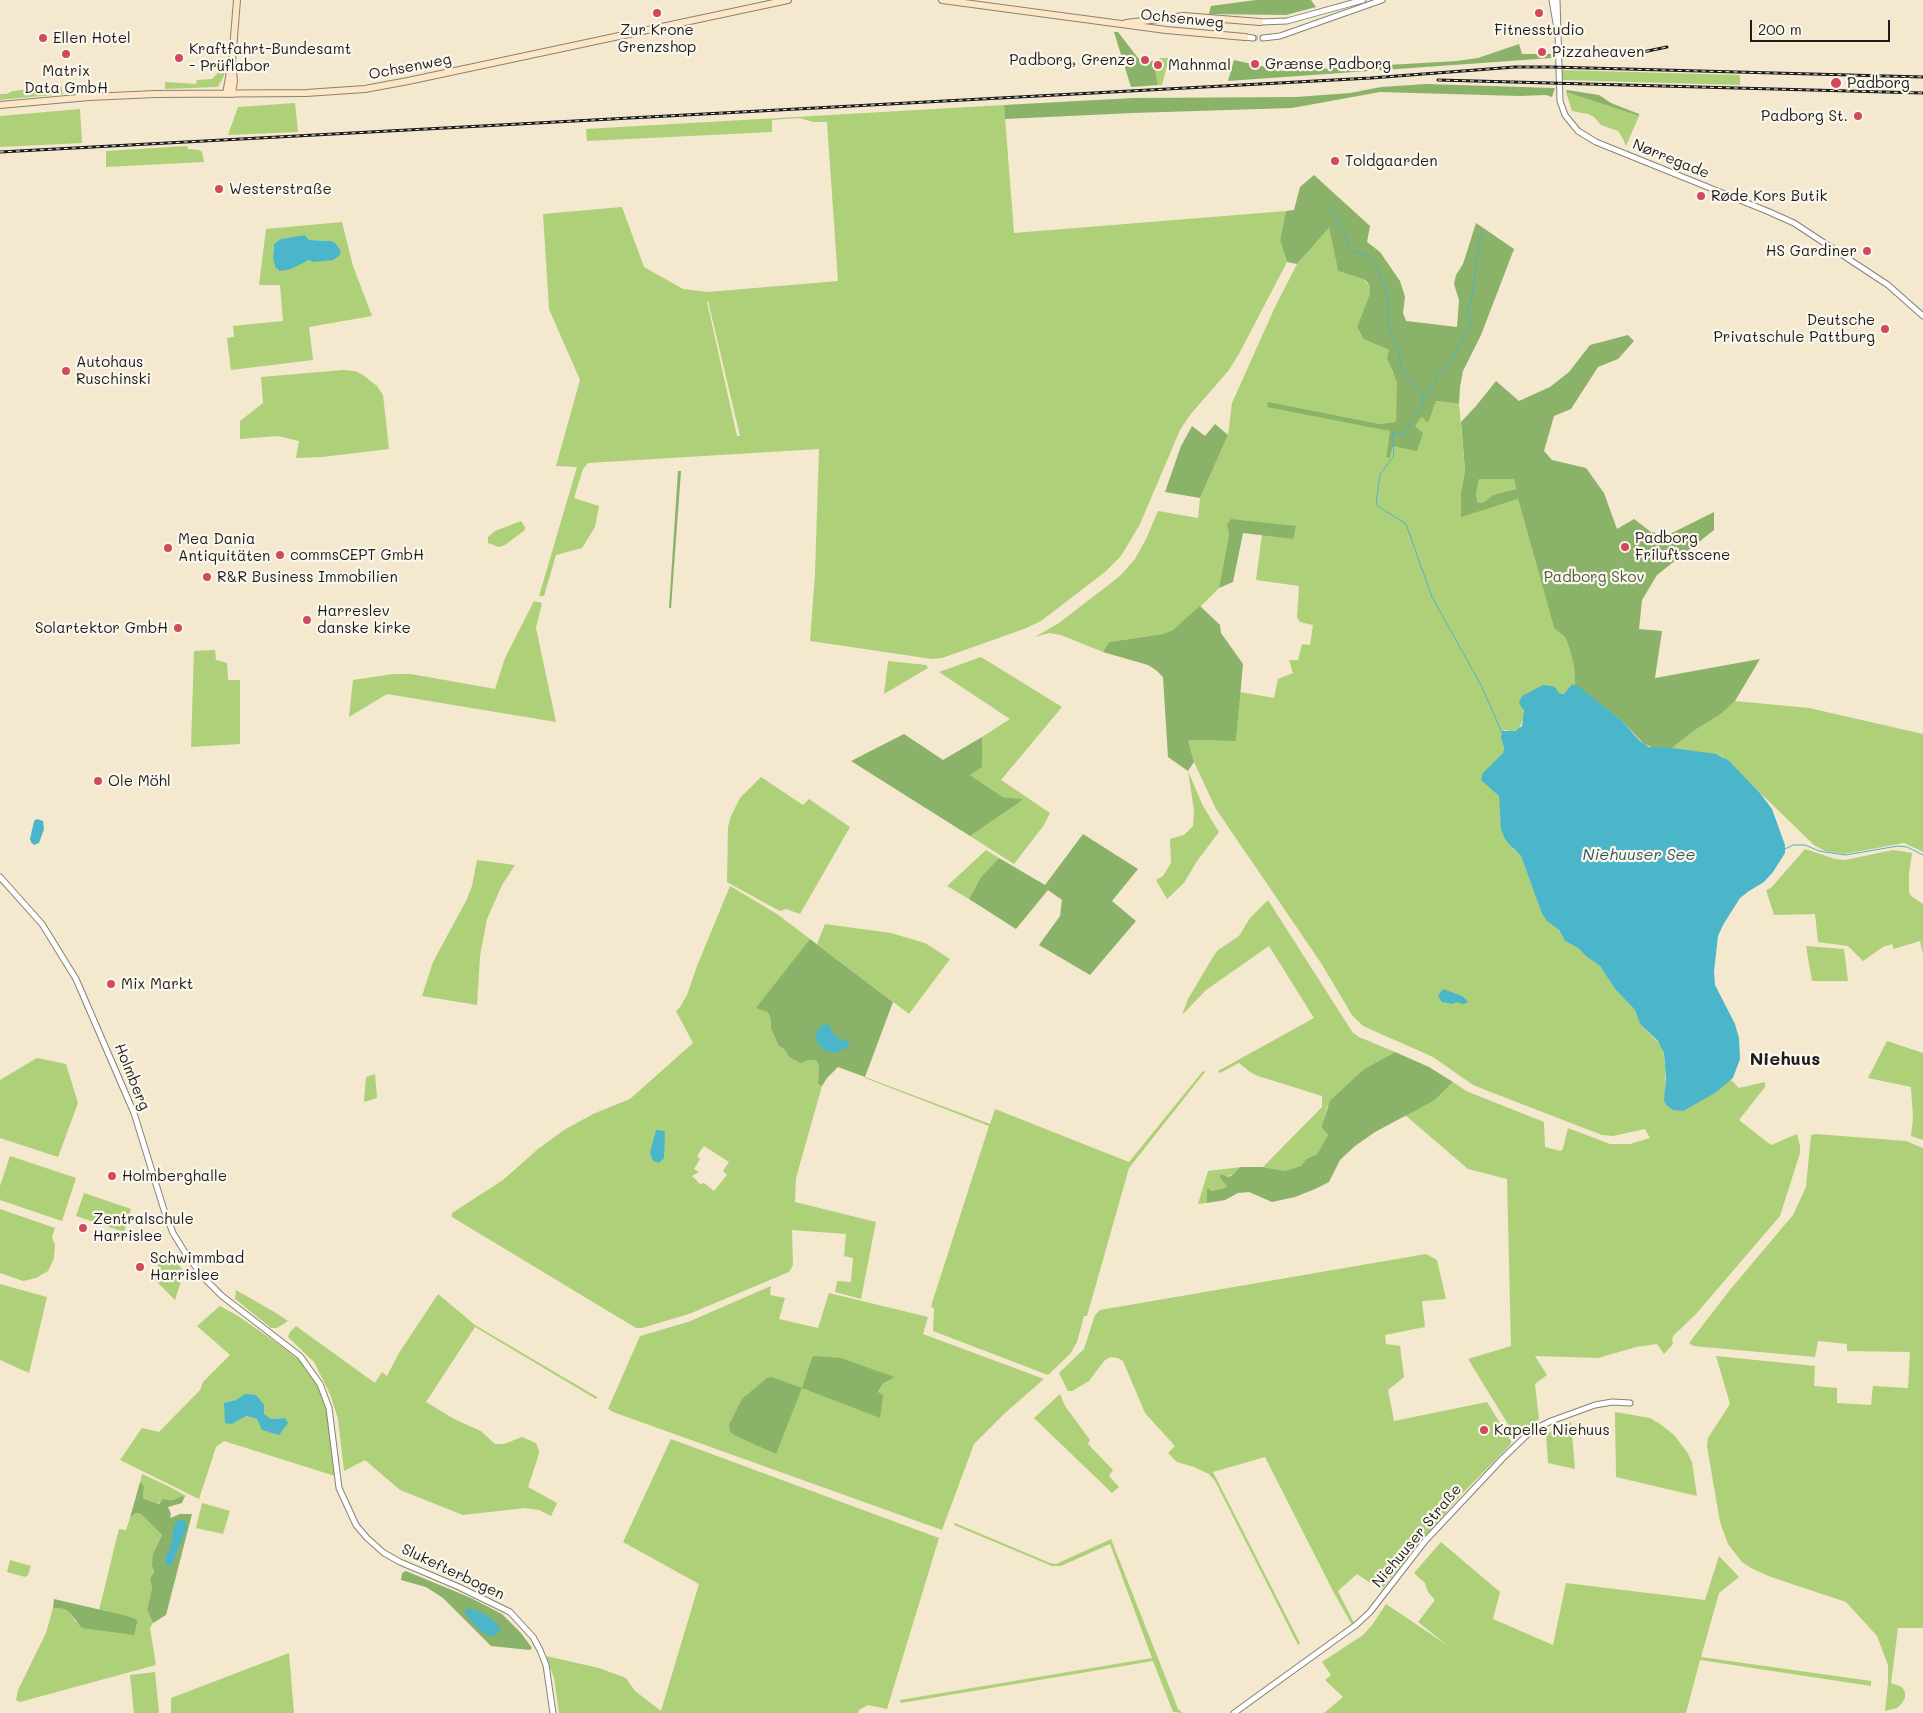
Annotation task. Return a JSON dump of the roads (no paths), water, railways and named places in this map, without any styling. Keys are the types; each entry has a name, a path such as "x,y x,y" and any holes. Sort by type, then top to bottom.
{"main road":[{"path":"229,94 234,80 232,62 237,0"},
{"name":"Ochsenweg","path":"0,104 156,94 342,92 393,84 788,0"},
{"name":"Ochsenweg","path":"942,0 1117,24 1245,37"},
{"name":"Ochsenweg","path":"1117,24 1184,16 1260,22"}],"street":[{"path":"1260,22 1287,21 1363,0"},
{"path":"1263,38 1280,36 1382,0"},
{"name":"Nørregade","path":"1552,0 1557,26"},
{"name":"Nørregade","path":"1557,0 1560,101 1565,115 1578,131 1596,142 1794,223 1888,285 1923,316"},
{"path":"1245,37 1253,38"},
{"name":"Holmberg","path":"0,877 42,924 76,979 134,1113 164,1210 174,1233 186,1254 204,1278 222,1296"},
{"name":"Slukefterbogen","path":"222,1296 300,1356 315,1376 329,1408 339,1488 356,1525 384,1553 404,1565 459,1587 510,1612 533,1637 540,1650 546,1666 553,1713"},
{"name":"Niehuuser Straße","path":"1234,1713 1356,1625 1370,1612 1425,1541 1502,1459 1531,1432 1551,1420 1595,1405 1612,1402 1630,1403"}],"water":[{"path":"305,235 309,240 331,241 335,243 341,251 339,256 333,260 313,262 309,260 291,269 280,271 275,267 273,258 274,244 281,239"},
{"name":"Niehuuser See","path":"1572,684 1578,686 1621,720 1640,741 1649,747 1716,754 1728,760 1760,793 1772,809 1785,845 1785,853 1773,872 1764,882 1740,898 1718,936 1714,972 1715,985 1735,1024 1739,1038 1740,1059 1733,1078 1715,1093 1683,1111 1673,1110 1664,1101 1666,1079 1664,1053 1658,1041 1640,1024 1635,1010 1615,989 1600,966 1578,948 1565,941 1559,930 1547,921 1542,914 1521,856 1508,843 1501,829 1499,796 1481,780 1483,773 1503,753 1502,731 1515,731 1522,726 1524,711 1519,703 1522,696 1543,685 1555,687 1559,693 1564,694"},
{"path":"37,819 43,821 44,829 39,843 34,845 30,839 34,821"},
{"path":"1443,989 1462,996 1470,1003 1467,1001 1467,1003 1463,1004 1442,1002 1438,996"},
{"path":"828,1024 836,1037 850,1042 847,1048 834,1053 825,1050 818,1044 815,1035 821,1026"},
{"path":"656,1130 665,1131 664,1158 659,1163 653,1161 650,1153"},
{"path":"245,1394 256,1395 264,1405 264,1414 271,1419 285,1418 288,1423 279,1435 262,1430 257,1419 246,1416 232,1424 225,1423 224,1403 236,1400"},
{"path":"179,1520 184,1520 187,1527 171,1566 166,1565 165,1558 171,1547 174,1525"},
{"path":"469,1608 485,1614 501,1629 494,1636 487,1635 476,1627 464,1612"}],"waterway":[{"path":"1329,208 1338,220 1351,250 1367,256 1377,267 1385,286 1389,305 1387,320 1399,352 1402,369 1411,384 1424,395 1423,405 1416,415"},
{"path":"1425,395 1430,393 1437,375 1448,365 1472,322 1468,313 1473,291 1477,254 1483,232"},
{"path":"1412,421 1404,434 1392,433 1394,456 1380,474 1376,505 1406,524 1432,597 1482,687 1502,733"},
{"path":"1785,849 1793,845 1805,845 1819,851 1845,855 1898,846 1907,847 1923,855"}],"tunnel":[{"path":"1253,38 1263,38"}],"railway":[{"path":"1638,53 1667,47"},
{"path":"0,152 1371,78 1515,67 1923,77"},
{"path":"1438,80 1923,93"}],"place":[{"name":"Zur Krone Grenzshop","path":"657,13"},
{"name":"Fitnesstudio","path":"1539,13"},
{"name":"Ellen Hotel","path":"43,38"},
{"name":"Pizzaheaven","path":"1542,52"},
{"name":"Matrix Data GmbH","path":"66,54"},
{"name":"Kraftfahrt-Bundesamt - Prüflabor","path":"179,58"},
{"name":"Padborg, Grenze","path":"1145,60"},
{"name":"Grænse Padborg","path":"1255,64"},
{"name":"Mahnmal","path":"1158,65"},
{"name":"Padborg","path":"1836,83"},
{"name":"Padborg St.","path":"1858,116"},
{"name":"Toldgaarden","path":"1335,161"},
{"name":"Westerstraße","path":"219,189"},
{"name":"Røde Kors Butik","path":"1701,196"},
{"name":"HS Gardiner","path":"1867,251"},
{"name":"Deutsche Privatschule Pattburg","path":"1885,329"},
{"name":"Autohaus Ruschinski","path":"66,371"},
{"name":"Padborg Friluftsscene","path":"1625,547"},
{"name":"Mea Dania Antiquitäten","path":"168,548"},
{"name":"commsCEPT GmbH","path":"280,555"},
{"name":"R&R Business Immobilien","path":"207,577"},
{"name":"Harreslev danske kirke","path":"307,620"},
{"name":"Solartektor GmbH","path":"178,628"},
{"name":"Ole Möhl","path":"98,781"},
{"name":"Mix Markt","path":"111,984"},
{"name":"Holmberghalle","path":"112,1176"},
{"name":"Zentralschule Harrislee","path":"83,1228"},
{"name":"Schwimmbad Harrislee","path":"140,1267"},
{"name":"Kapelle Niehuus","path":"1484,1430"}],"district":[{"name":"Niehuus","path":"1785,1059"}],"park label":[{"name":"Padborg Skov","path":"1594,577"}]}
